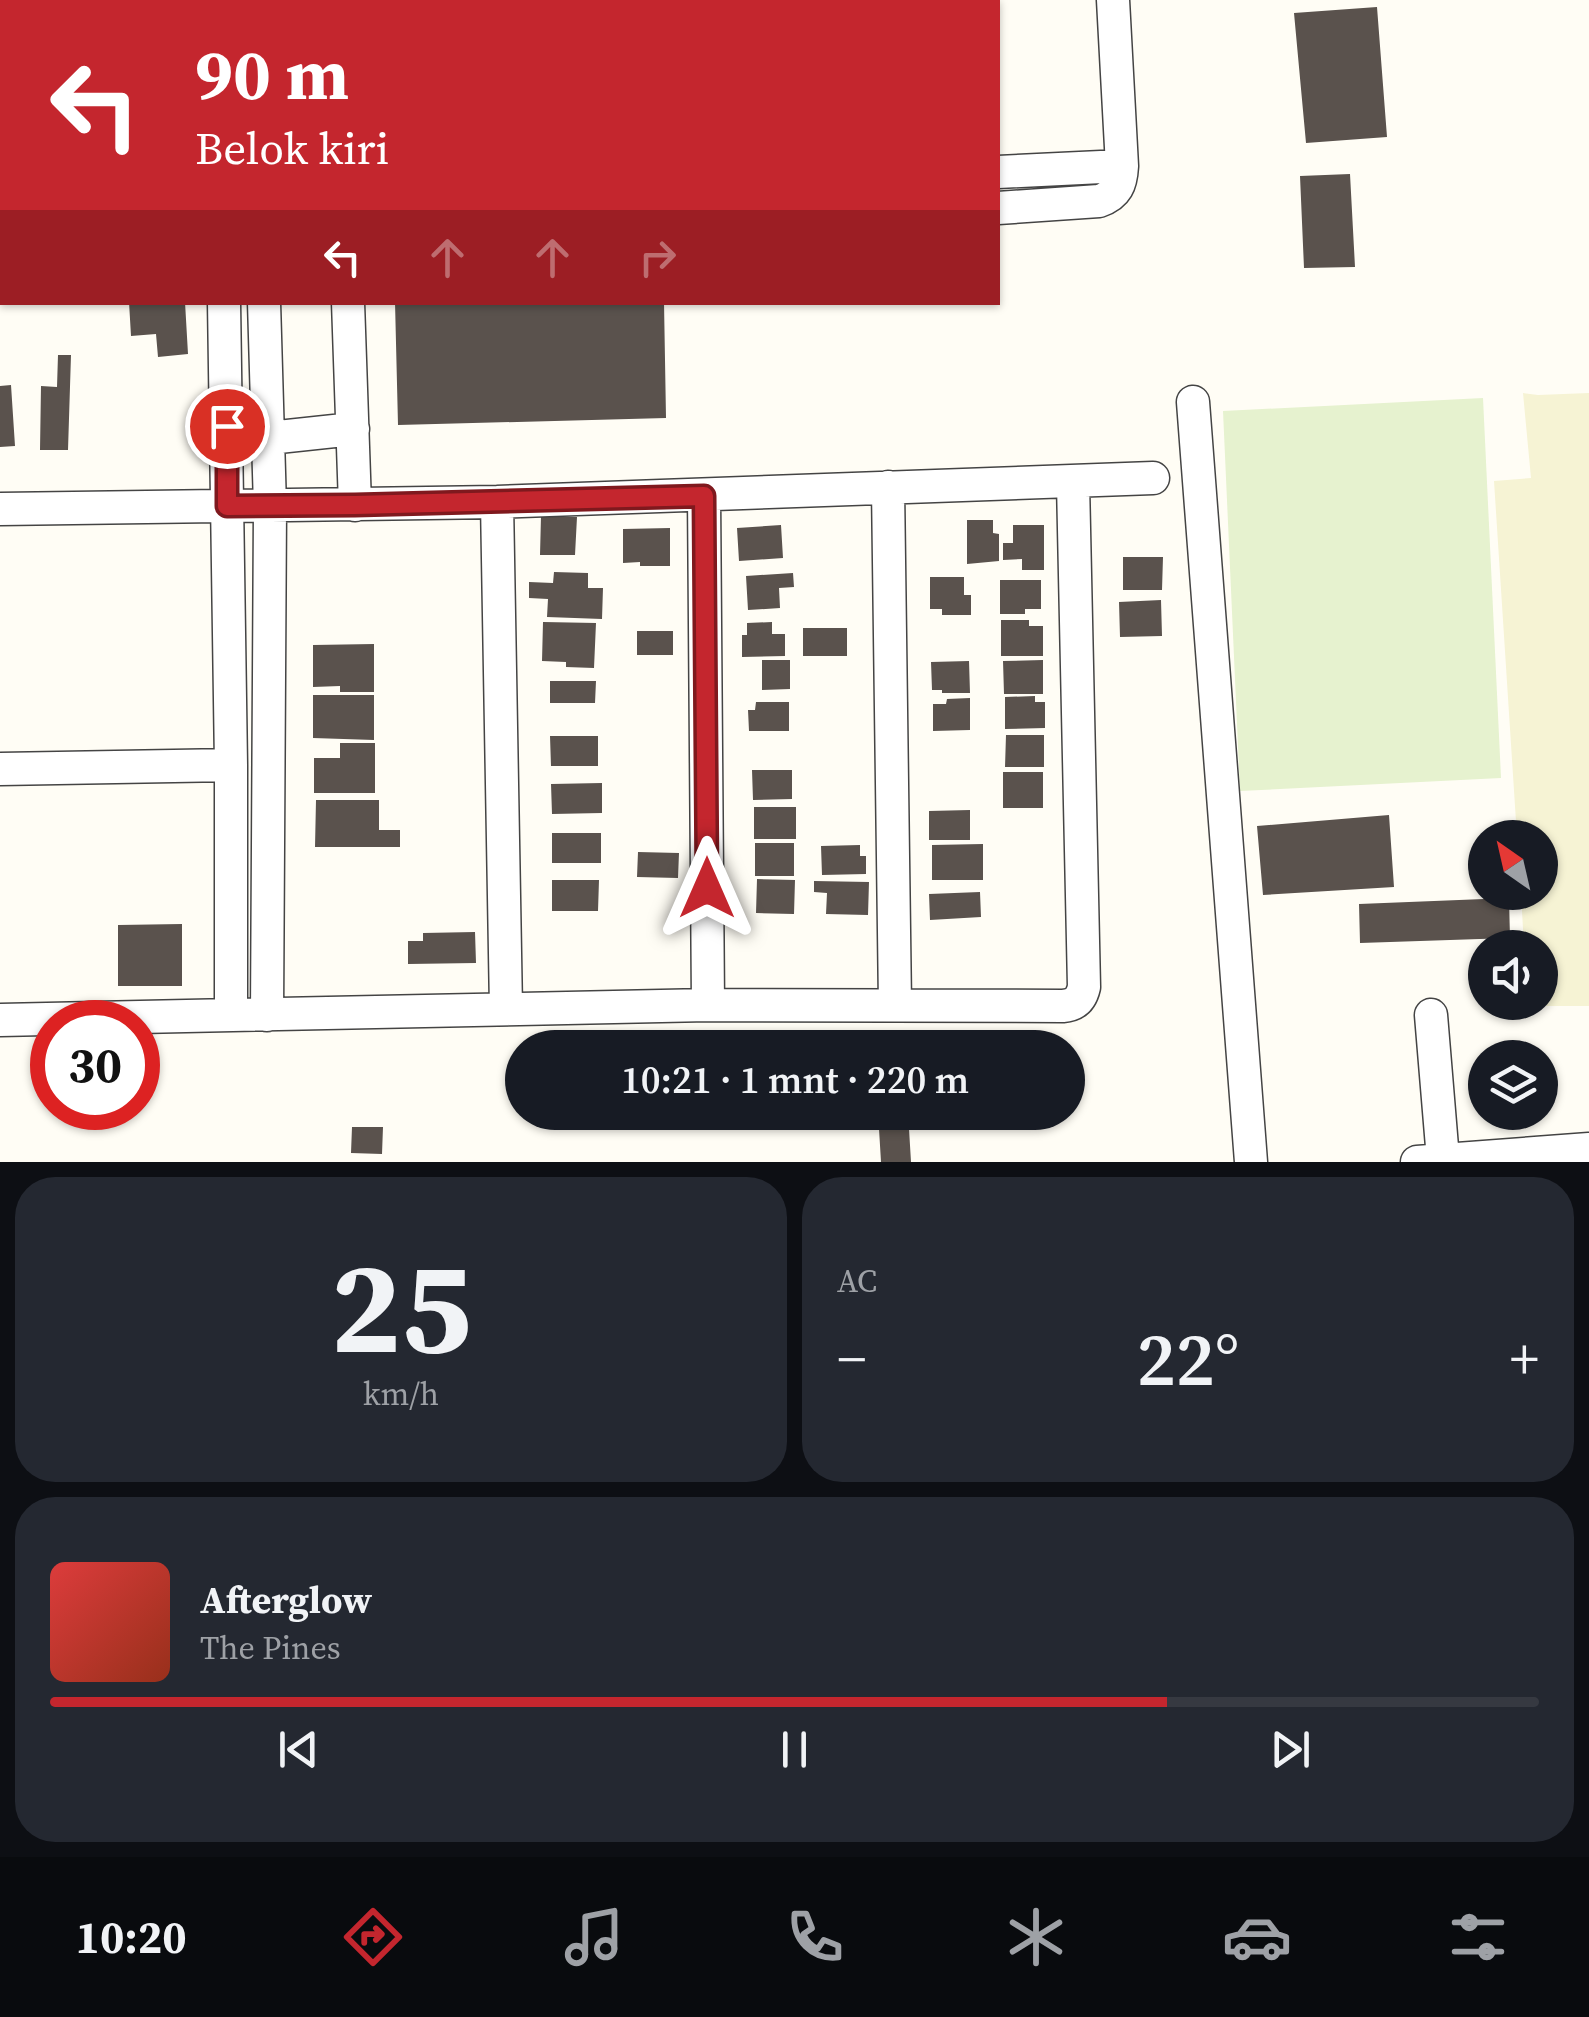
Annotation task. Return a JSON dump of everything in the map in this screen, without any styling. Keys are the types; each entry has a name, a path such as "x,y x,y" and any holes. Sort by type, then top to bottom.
{"street":[{"path":"1000,208 1102,200 1118,188 1122,166 1113,0"},
{"path":"1000,172 1122,166"},
{"path":"224,305 232,765 231,1014"},
{"path":"264,305 270,507 268,1016"},
{"path":"348,305 355,505"},
{"path":"226,346 265,345"},
{"path":"1194,402 1251,1162"},
{"path":"269,438 353,429"},
{"path":"0,509 498,502 1153,478"},
{"path":"0,1020 506,1009 1074,1004 1083,993 1074,483"},
{"path":"888,487 895,1005"},
{"path":"704,496 708,1006"},
{"path":"498,502 506,1009"},
{"path":"0,769 232,765"},
{"path":"1431,1015 1430,1161 1589,1149"}],"shaded area":[{"path":"1523,393 1589,393 1589,1006 1558,1006 1558,930 1523,930 1522,910 1558,910 1558,820 1516,820 1494,481 1531,478"}],"green space":[{"path":"1483,398 1501,778 1240,791 1223,411"}],"building":[{"path":"1377,7 1387,137 1306,143 1294,13"},
{"path":"1350,174 1355,267 1304,268 1300,176"},
{"path":"129,305 185,305 188,354 158,357 156,334 131,336"},
{"path":"395,305 664,305 666,418 398,425"},
{"path":"58,355 71,355 68,450 40,450 41,386 57,387"},
{"path":"11,385 15,446 0,447 0,386"},
{"path":"541,516 577,517 575,555 540,555"},
{"path":"967,520 993,520 993,533 999,534 999,561 967,564"},
{"path":"781,525 783,558 739,561 737,528"},
{"path":"1013,525 1044,525 1044,570 1022,570 1022,559 1003,560 1003,543 1013,543"},
{"path":"670,528 670,566 623,563 623,529"},
{"path":"1123,557 1163,557 1162,590 1123,590"},
{"path":"554,572 588,573 588,588 603,588 602,619 547,617 548,599 529,598 529,582 553,583"},
{"path":"793,573 794,587 779,588 780,608 748,610 746,576"},
{"path":"930,577 964,577 964,595 971,595 971,615 942,615 942,609 930,609"},
{"path":"1000,580 1041,580 1041,609 1025,609 1025,614 1000,614"},
{"path":"1161,600 1162,636 1120,637 1119,602"},
{"path":"1001,620 1029,620 1029,626 1043,626 1043,656 1001,656"},
{"path":"543,622 596,623 594,668 542,661"},
{"path":"772,622 772,634 785,634 785,656 742,657 742,635 747,635 747,623"},
{"path":"803,628 847,628 847,656 803,656"},
{"path":"637,631 673,631 673,655 637,655"},
{"path":"374,644 374,692 340,692 340,686 313,687 313,645"},
{"path":"762,660 790,660 790,689 762,690"},
{"path":"1043,660 1043,694 1004,694 1003,661"},
{"path":"969,661 970,693 932,690 931,662"},
{"path":"550,681 596,681 595,703 550,703"},
{"path":"313,695 374,695 374,740 313,738"},
{"path":"1035,696 1035,702 1045,702 1045,728 1005,729 1005,697"},
{"path":"970,698 970,730 933,731 933,704"},
{"path":"756,702 789,702 789,731 749,731 748,710 755,710"},
{"path":"1006,735 1044,735 1044,767 1005,767"},
{"path":"550,736 598,736 598,766 551,766"},
{"path":"340,743 375,743 375,793 314,793 314,758 340,758"},
{"path":"752,770 792,770 792,799 753,800"},
{"path":"1003,772 1043,772 1043,808 1003,808"},
{"path":"602,783 602,813 552,814 551,784"},
{"path":"316,800 379,800 379,830 400,830 400,847 315,847"},
{"path":"754,807 796,807 796,839 754,839"},
{"path":"970,810 970,840 929,840 929,811"},
{"path":"1389,815 1394,887 1263,895 1257,826"},
{"path":"552,833 601,833 601,863 552,863"},
{"path":"755,843 794,843 794,876 755,876"},
{"path":"983,844 983,880 932,880 932,845"},
{"path":"860,845 860,856 866,856 866,874 822,875 821,846"},
{"path":"638,852 679,853 678,878 637,877"},
{"path":"757,879 795,880 794,914 756,913"},
{"path":"552,880 599,880 598,911 552,911"},
{"path":"814,881 869,882 868,915 826,914 827,893 814,892"},
{"path":"980,892 981,917 930,920 929,894"},
{"path":"1468,900 1468,910 1509,910 1510,930 1468,930 1468,939 1360,943 1359,904"},
{"path":"182,924 182,986 118,986 118,925"},
{"path":"475,932 476,963 408,964 408,941 423,941 423,933"},
{"path":"352,1127 383,1127 382,1154 351,1153"},
{"path":"879,1130 909,1130 911,1162 881,1162"}],"route":[{"path":"227,426 227,506 704,496 707,888"}]}
